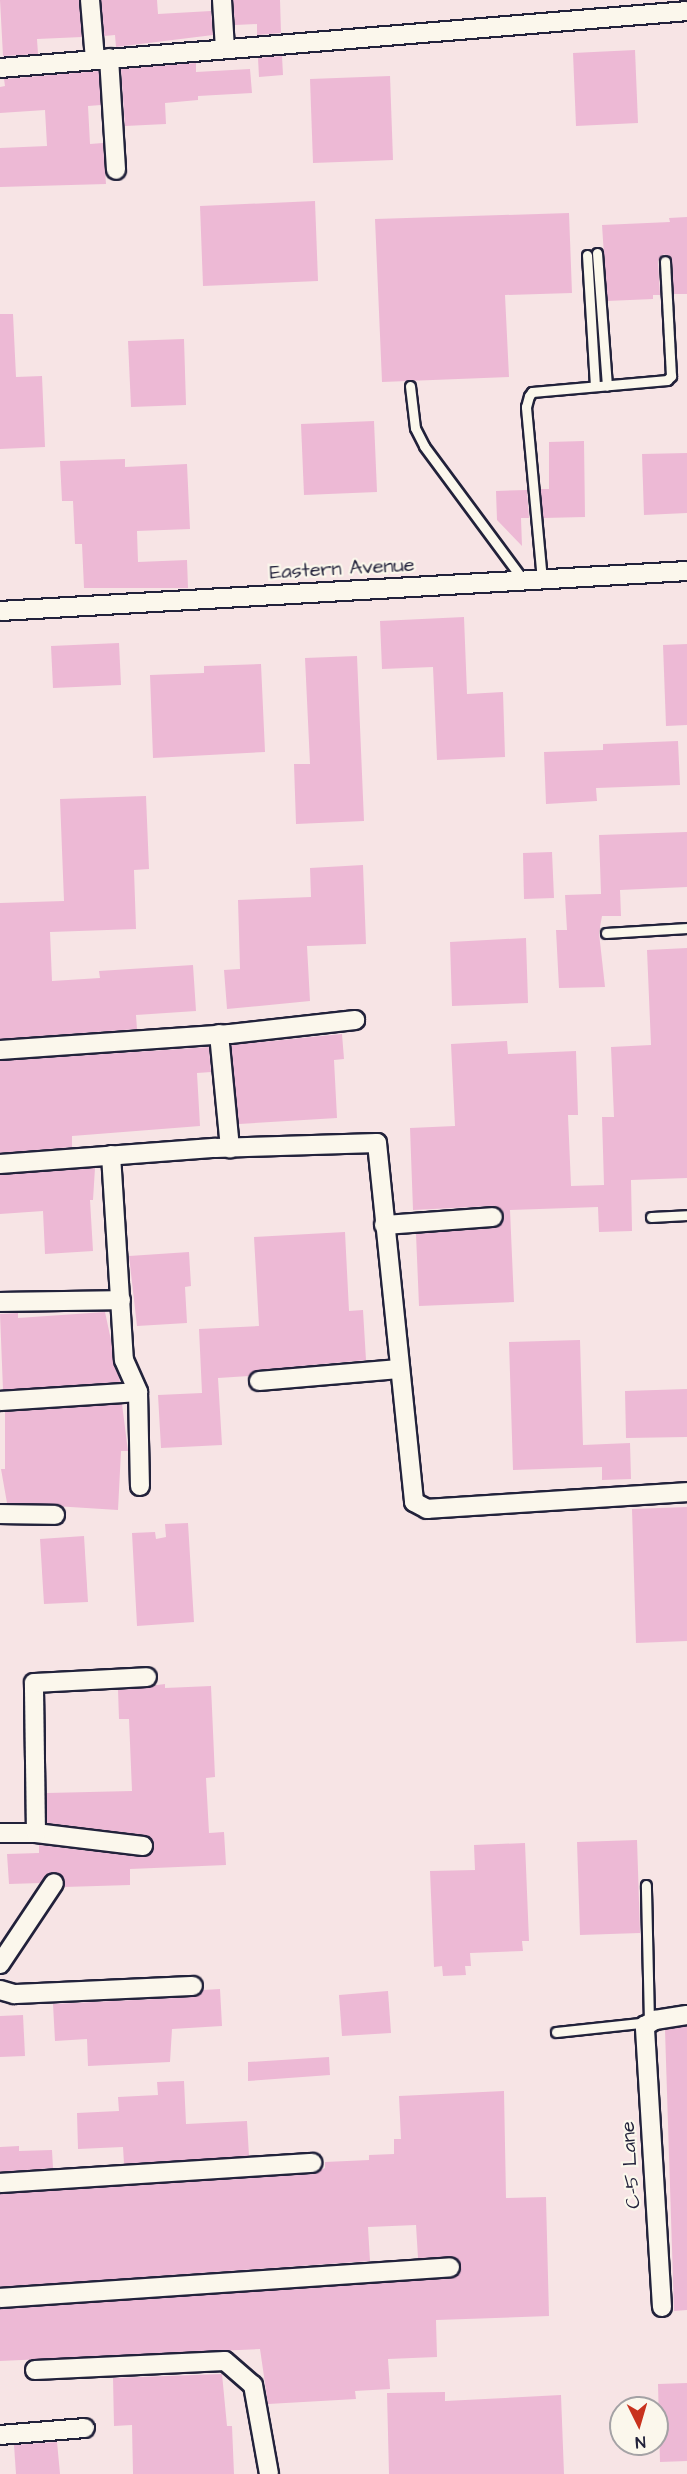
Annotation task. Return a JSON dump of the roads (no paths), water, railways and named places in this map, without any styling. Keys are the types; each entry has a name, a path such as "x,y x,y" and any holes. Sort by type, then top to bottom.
{"street":[{"path":"90,0 102,58 116,170"},
{"path":"222,0 225,49"},
{"path":"0,68 225,49 609,7 687,11"},
{"name":"Eastern Avenue","path":"0,610 687,571"},
{"path":"0,1050 219,1035 355,1020"},
{"path":"219,1035 230,1148"},
{"path":"0,1164 230,1148 377,1143 410,1492 419,1507 687,1492"},
{"path":"111,1155 124,1360 138,1392 140,1486"},
{"path":"384,1225 493,1218"},
{"path":"0,1302 121,1300"},
{"path":"259,1381 398,1369"},
{"path":"0,1401 138,1392"},
{"path":"0,1514 55,1515"},
{"path":"36,1833 34,1683 147,1677"},
{"path":"0,1833 36,1833 143,1846"},
{"path":"0,1964 54,1883"},
{"path":"0,1990 14,1994 193,1986"},
{"path":"649,2022 687,2015"},
{"name":"C-5 Lane","path":"649,2022 645,2034 662,2307"},
{"path":"0,2183 312,2163"},
{"path":"0,2298 450,2267"},
{"path":"35,2370 225,2361 254,2385 269,2474"},
{"path":"0,2435 85,2428"}],"lane":[{"path":"597,253 607,386"},
{"path":"587,255 595,386"},
{"path":"533,580 526,403 532,392 660,382 671,376 665,261"},
{"path":"410,386 415,428 424,446 533,580"},
{"path":"606,933 687,928"},
{"path":"651,1217 687,1215"},
{"name":"C-5 Lane","path":"646,1885 649,2022"},
{"path":"556,2032 649,2022"}]}
